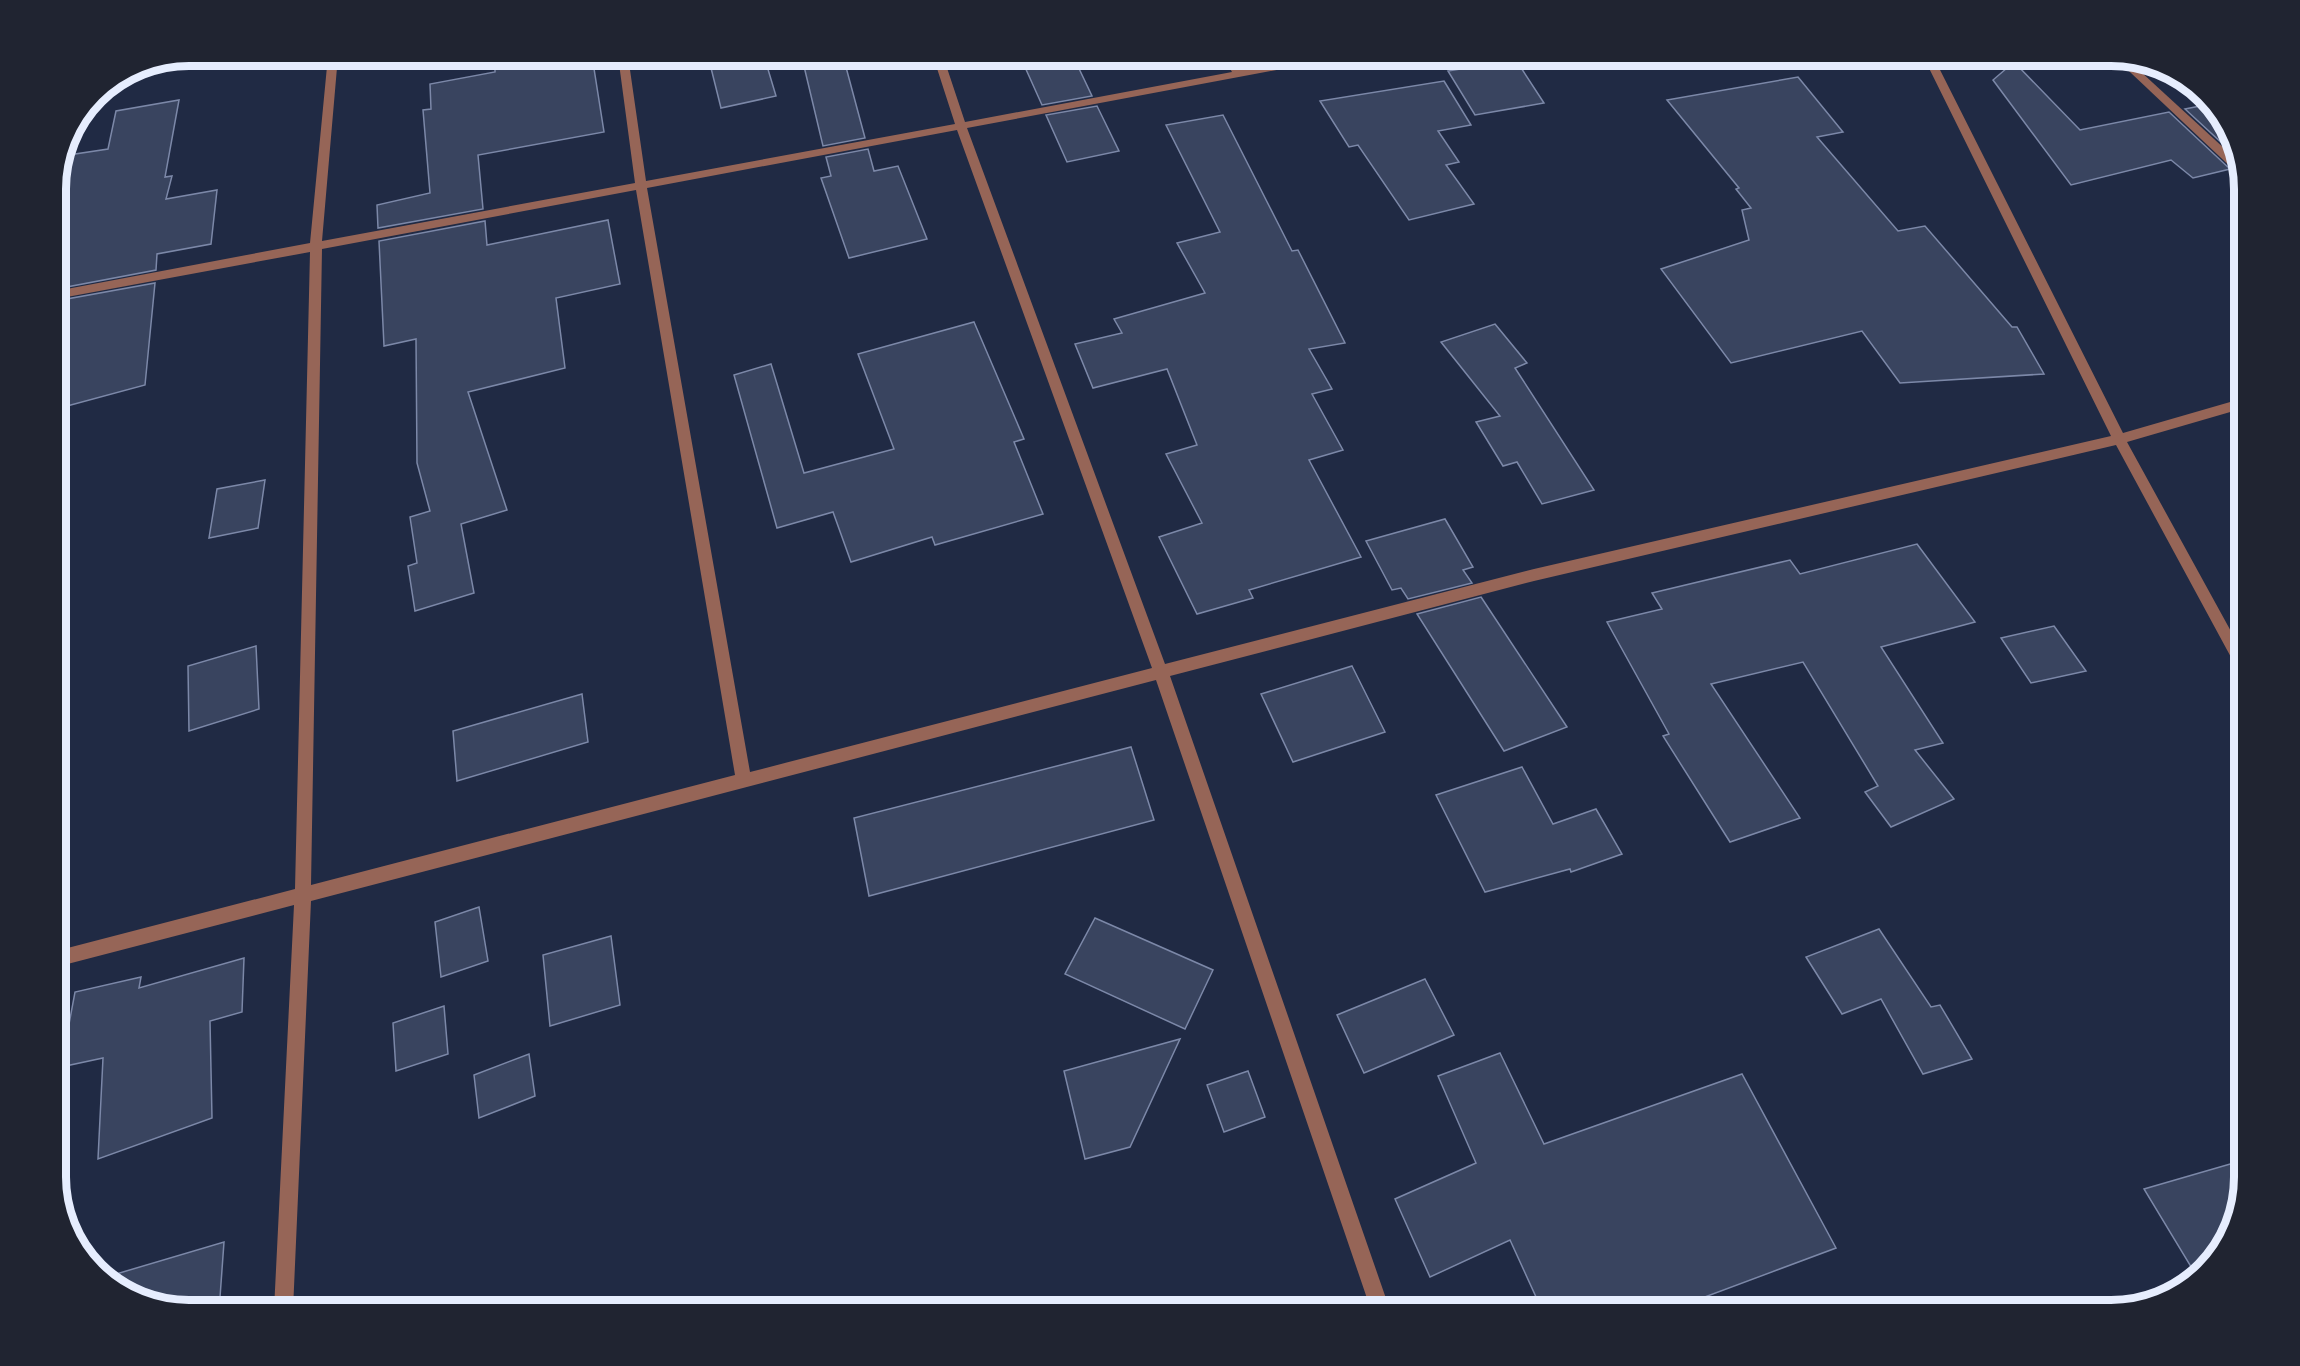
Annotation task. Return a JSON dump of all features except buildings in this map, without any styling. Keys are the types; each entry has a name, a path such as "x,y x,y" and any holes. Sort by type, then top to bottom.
{"street":[{"path":"284,1300 303,895 316,246 332,66"},
{"path":"624,66 641,185 744,782"},
{"path":"941,66 960,126 1161,674 1377,1300"},
{"path":"1234,66 1238,74"},
{"path":"66,293 1281,66"},
{"path":"1933,66 2120,439 2234,650"},
{"path":"2129,67 2231,161"},
{"path":"66,956 1161,674 1534,575 2120,439 2234,406"}]}
